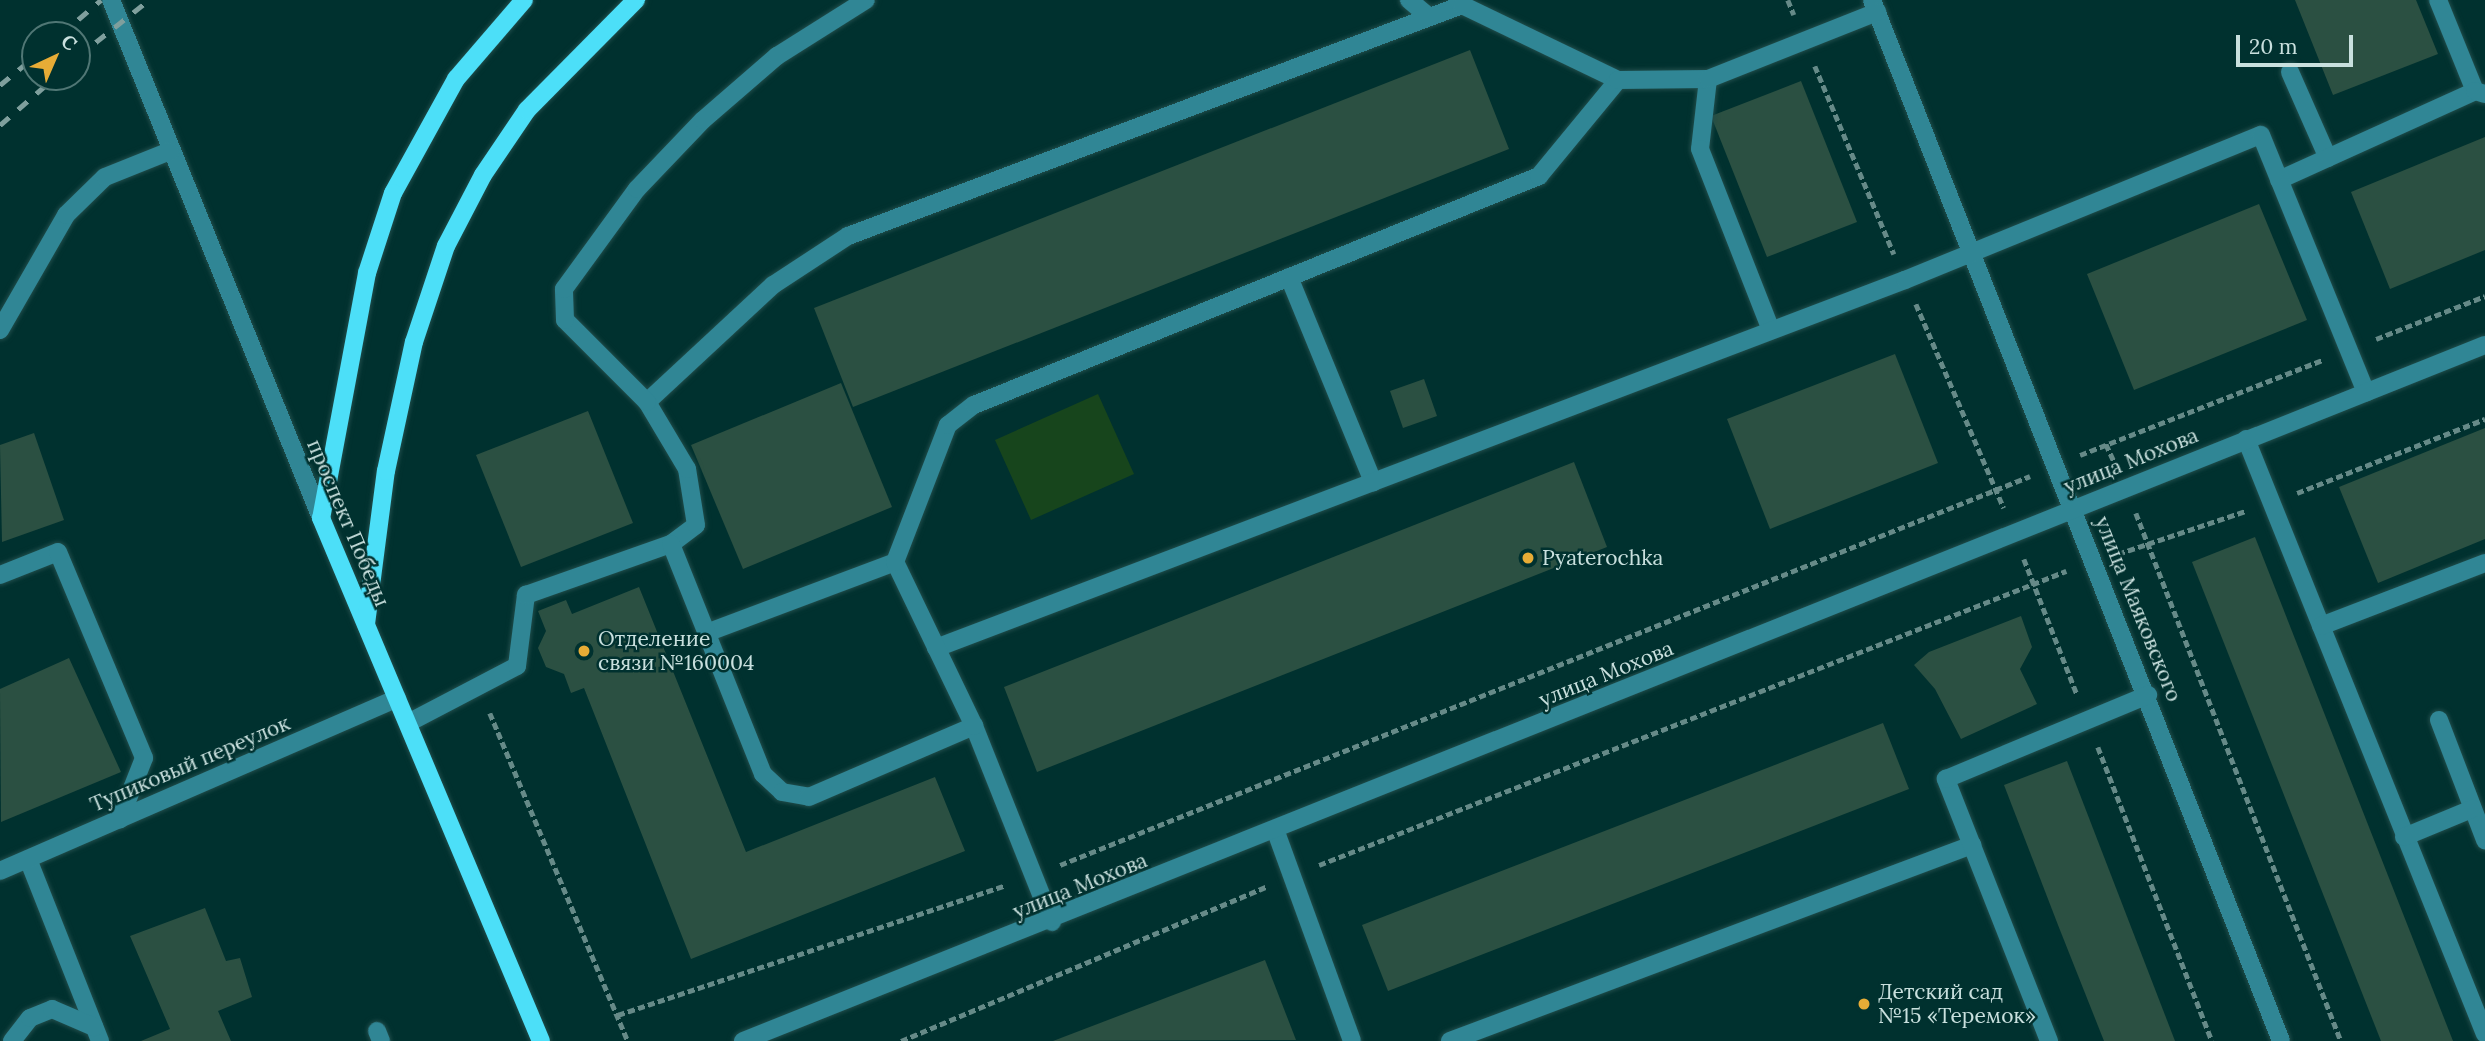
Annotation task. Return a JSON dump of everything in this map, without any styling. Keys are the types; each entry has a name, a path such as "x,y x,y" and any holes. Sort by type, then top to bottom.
{"main road":[{"path":"321,518 362,297 393,193 456,79 524,0"},
{"path":"366,624 386,471 414,342 446,246 483,175 527,110 636,0"},
{"name":"проспект Победы","path":"321,518 541,1041"}],"street":[{"name":"проспект Победы","path":"111,0 321,518"},
{"path":"408,723 517,666 526,595 671,544 696,525 697,503 671,433 647,401 565,320 564,289 637,190 703,120 777,56 866,0"},
{"path":"1409,0 1429,17"},
{"path":"2279,180 2480,93 2438,0"},
{"path":"647,401 773,285 848,236 1429,17 1461,2 1618,80 1708,79 1874,6"},
{"name":"улица Маяковского","path":"1874,6 2075,509 2281,1041"},
{"path":"2290,72 2328,158"},
{"path":"1708,79 1700,149 1771,330"},
{"path":"1052,922 974,726 895,562 948,425 974,405 1539,176 1618,80"},
{"path":"936,648 1972,253 2261,135 2366,392"},
{"path":"0,330 66,215 105,177 170,151"},
{"path":"1289,277 1373,482"},
{"name":"улица Мохова","path":"743,1041 1052,922 2126,487 2485,345"},
{"path":"2246,439 2485,1034"},
{"path":"671,544 709,632 763,774 782,792 809,797 974,726"},
{"path":"0,574 58,552 144,758 121,819"},
{"path":"709,632 895,562"},
{"path":"2321,626 2485,563"},
{"path":"2049,1041 1946,779 2148,695"},
{"name":"Тупиковый переулок","path":"0,871 397,698"},
{"path":"2439,720 2485,840"},
{"path":"2404,837 2472,809"},
{"path":"1276,832 1352,1041"},
{"path":"1450,1041 1972,845"},
{"path":"28,859 97,1034"},
{"path":"11,1041 30,1018 52,1009 97,1034"}],"path":[{"path":"618,1015 1033,875 2106,444 2485,296"},
{"path":"901,1041 1292,875 2095,561 2271,502 2485,419"},
{"path":"2106,444 2126,487 2341,1041"},
{"path":"478,687 628,1041"}],"green space":[{"path":"1098,394 1134,474 1031,520 995,440"}],"building":[{"path":"2295,0 2416,0 2438,54 2333,95"},
{"path":"1470,50 1509,149 853,407 814,308"},
{"path":"1801,81 1857,222 1767,257 1711,116"},
{"path":"2485,137 2485,250 2390,289 2351,192"},
{"path":"2259,204 2307,320 2134,390 2087,274"},
{"path":"1895,354 1938,463 1770,529 1727,419"},
{"path":"1424,379 1437,416 1403,428 1390,391"},
{"path":"841,383 892,507 743,569 691,445"},
{"path":"588,411 633,523 521,567 476,455"},
{"path":"2485,428 2485,539 2378,583 2339,487"},
{"path":"34,433 64,520 2,542 0,445"},
{"path":"1574,462 1607,547 1037,772 1004,687"},
{"path":"2255,537 2453,1041 2381,1041 2192,562"},
{"path":"639,587 746,852 935,777 965,851 691,959 584,688 571,693 564,674 546,667 538,648 546,631 538,611 566,600 572,614"},
{"path":"2021,616 2032,647 2020,669 2037,704 1961,739 1935,689 1914,665 1929,652"},
{"path":"69,658 121,772 1,822 0,689"},
{"path":"1883,723 1909,789 1388,991 1362,925"},
{"path":"2067,761 2175,1041 2104,1041 2004,785"},
{"path":"205,908 226,961 240,958 252,997 218,1011 231,1041 141,1041 170,1029 130,936"},
{"path":"1265,960 1296,1040 1053,1041"}],"railway":[{"path":"76,21 101,0"},
{"path":"91,46 149,0"},
{"path":"0,85 21,68"},
{"path":"0,125 39,91"}],"place":[{"name":"Pyaterochka","path":"1528,558"},
{"name":"Отделение связи №160004","path":"584,651"},
{"name":"Детский сад №15 «Теремок»","path":"1864,1004"}]}
